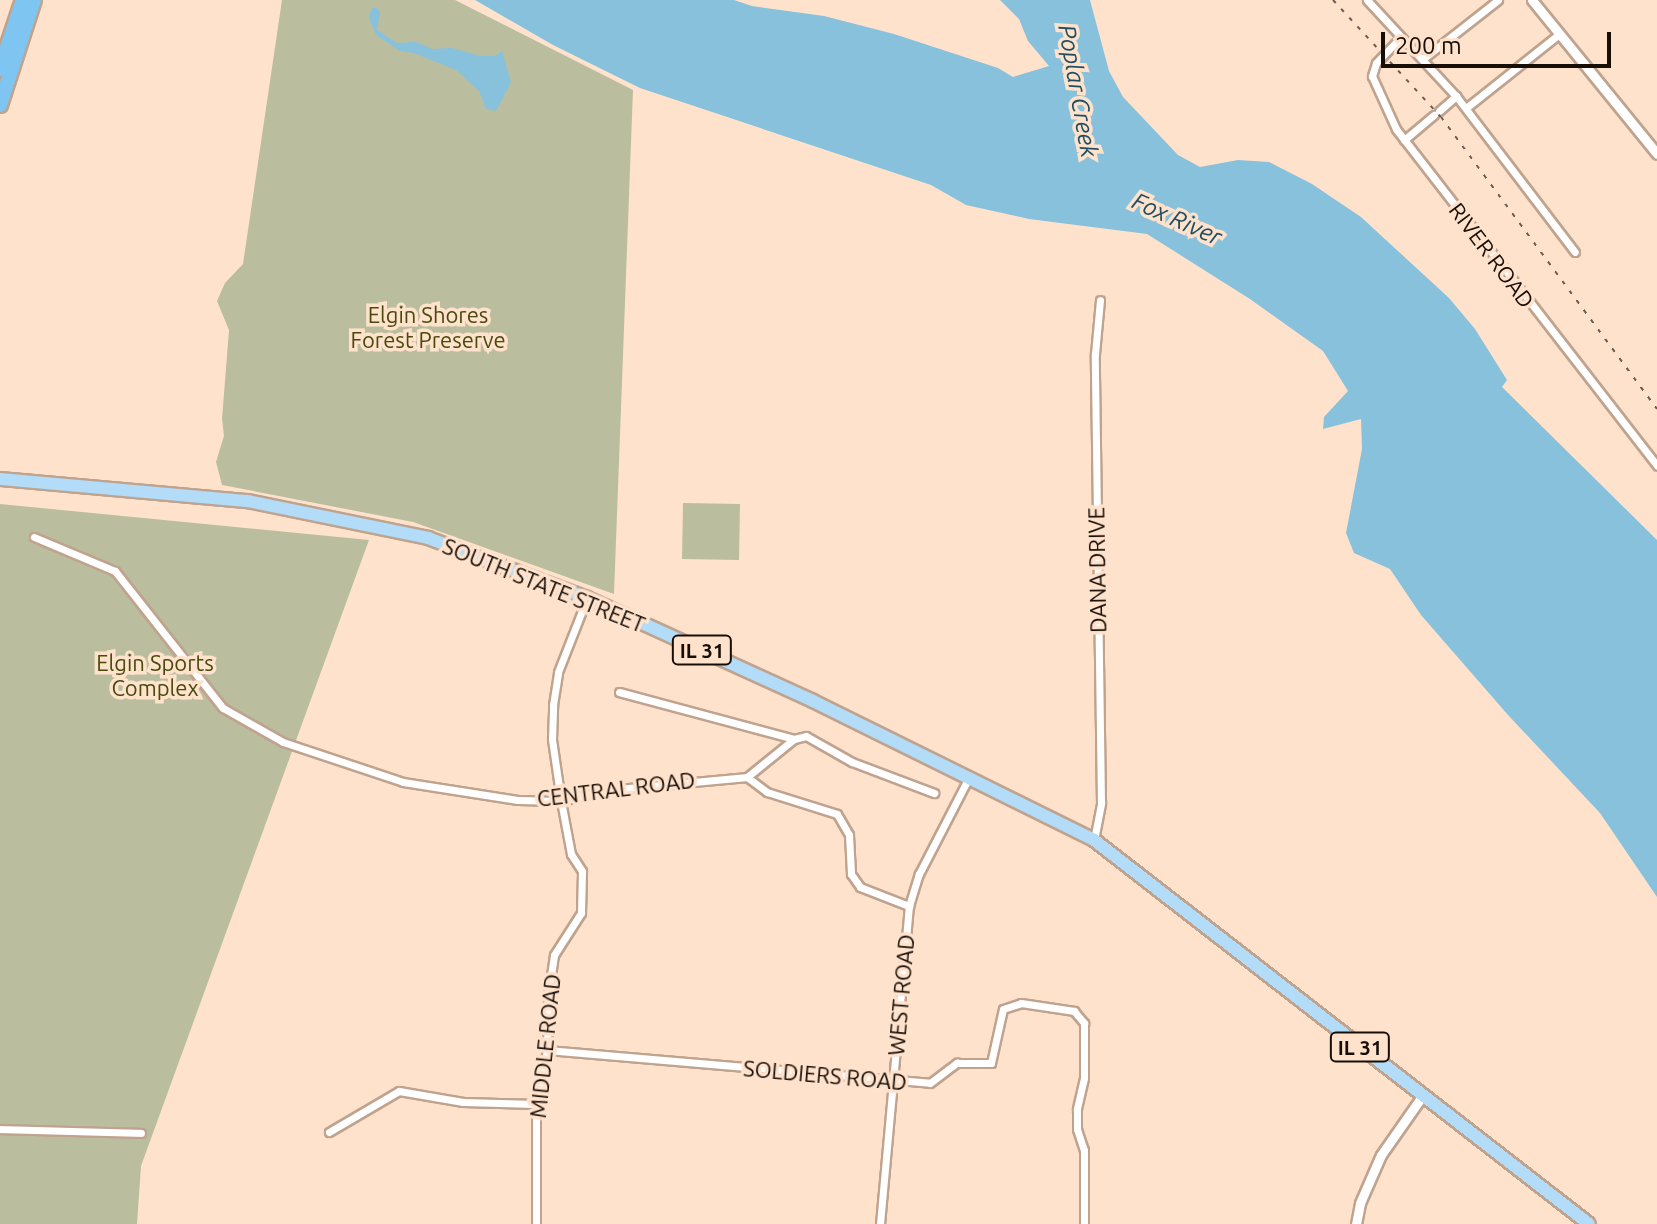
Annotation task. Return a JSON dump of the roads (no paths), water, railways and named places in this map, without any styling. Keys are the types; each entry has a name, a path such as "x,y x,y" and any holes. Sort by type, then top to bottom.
{"highway":[{"path":"0,69 23,0"},
{"path":"1,103 34,0"}],"main road":[{"name":"SOUTH STATE STREET","path":"0,479 205,495 341,518 428,538 587,598 813,701 1094,840 1134,867 1423,1095"},
{"name":"IL 31","path":"1423,1095 1589,1224"}],"street":[{"path":"1367,0 1424,58 1466,108 1575,252"},
{"path":"1424,58 1498,0"},
{"path":"1532,0 1657,154"},
{"path":"1466,108 1559,34"},
{"name":"RIVER ROAD","path":"1401,37 1376,63 1372,76 1404,140 1657,466"},
{"path":"1404,140 1456,96"},
{"name":"DANA DRIVE","path":"1094,840 1101,803 1095,354 1100,300"},
{"name":"CENTRAL ROAD","path":"34,537 115,571 223,708 283,742 403,782 518,800 561,801 607,790 747,777"},
{"name":"MIDDLE ROAD","path":"536,1224 536,1104 547,1050 548,996 554,955 581,913 582,871 571,854 561,801 552,739 553,705 558,672 587,598"},
{"path":"619,692 794,739"},
{"path":"909,906 860,887 851,874 849,835 837,814 767,792 747,777 794,739 806,736 852,762 934,793"},
{"name":"WEST ROAD","path":"880,1224 909,906 919,874 968,779"},
{"name":"SOLDIERS ROAD","path":"547,1050 893,1083 930,1083 957,1063 991,1063 1003,1009 1021,1003 1074,1011 1084,1023 1084,1078 1077,1109 1077,1129 1084,1150 1084,1224"},
{"path":"329,1132 399,1091 463,1102 536,1104"},
{"path":"1356,1224 1360,1203 1381,1155 1423,1095"},
{"path":"0,1129 141,1133"}],"water":[{"path":"475,0 734,0 752,6 824,16 894,34 998,68 1013,77 1049,66 1028,41 1019,19 1000,0 1090,0 1109,71 1123,97 1178,155 1200,167 1238,160 1269,162 1312,184 1361,217 1449,298 1475,329 1507,380 1502,387 1657,540 1657,897 1600,813 1508,715 1421,615 1390,569 1354,553 1346,533 1362,449 1361,419 1323,429 1324,417 1348,391 1323,351 1250,299 1147,234 1029,219 966,205 931,185 640,88 553,45"},
{"path":"376,7 380,12 377,30 397,43 416,42 432,49 452,48 481,56 495,56 502,51 511,82 496,111 486,109 479,91 456,70 414,53 400,51 376,35 369,18 371,9"}],"railway":[{"path":"1333,0 1441,117 1657,409"}],"water label":[{"name":"Poplar Creek","path":"1078,91"},
{"name":"Fox River","path":"1177,219"}],"park label":[{"name":"Elgin Shores Forest Preserve","path":"428,326"},
{"name":"Elgin Sports Complex","path":"155,674"}]}
